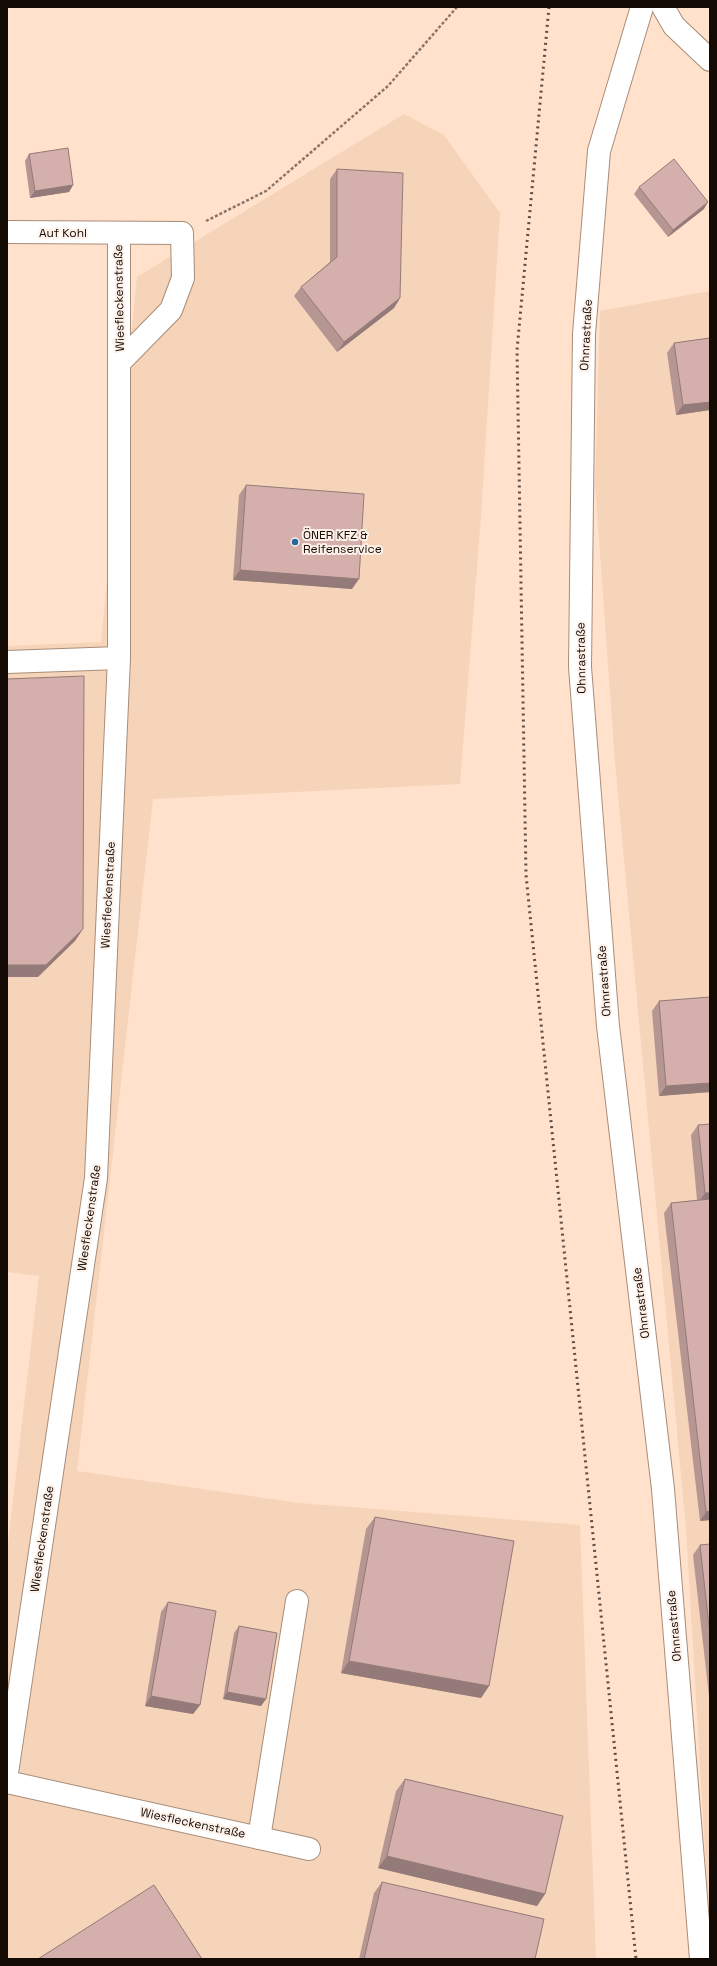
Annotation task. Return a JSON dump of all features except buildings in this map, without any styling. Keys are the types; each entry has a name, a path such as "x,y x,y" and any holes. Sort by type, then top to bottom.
{"street":[{"name":"Ohnrastraße","path":"642,7 599,151 584,334 580,667 608,1026 663,1489 701,1959"},
{"path":"663,7 674,26 710,60"},
{"name":"Auf Kohl","path":"7,232 119,233"},
{"name":"Wiesfleckenstraße","path":"7,1773 96,1178 119,658 119,233 182,234 183,278 171,310 120,362"},
{"path":"7,662 119,658"},
{"path":"258,1838 297,1601"},
{"name":"Wiesfleckenstraße","path":"7,1782 309,1849"}],"path":[{"path":"182,234 266,190 388,86 457,7"}],"shaded area":[{"path":"404,114 444,135 500,213 481,516 460,784 153,799 77,1471 299,1503 580,1525 596,1959 7,1959 7,1552 39,1276 7,1272 7,646 101,642 137,277"},
{"path":"710,291 710,1935 686,1529 615,762 595,485 600,311"}],"railway":[{"path":"549,7 517,350 526,875 636,1959"}],"place":[{"name":"ÖNER KFZ & Reifenservice","path":"295,542"}]}
